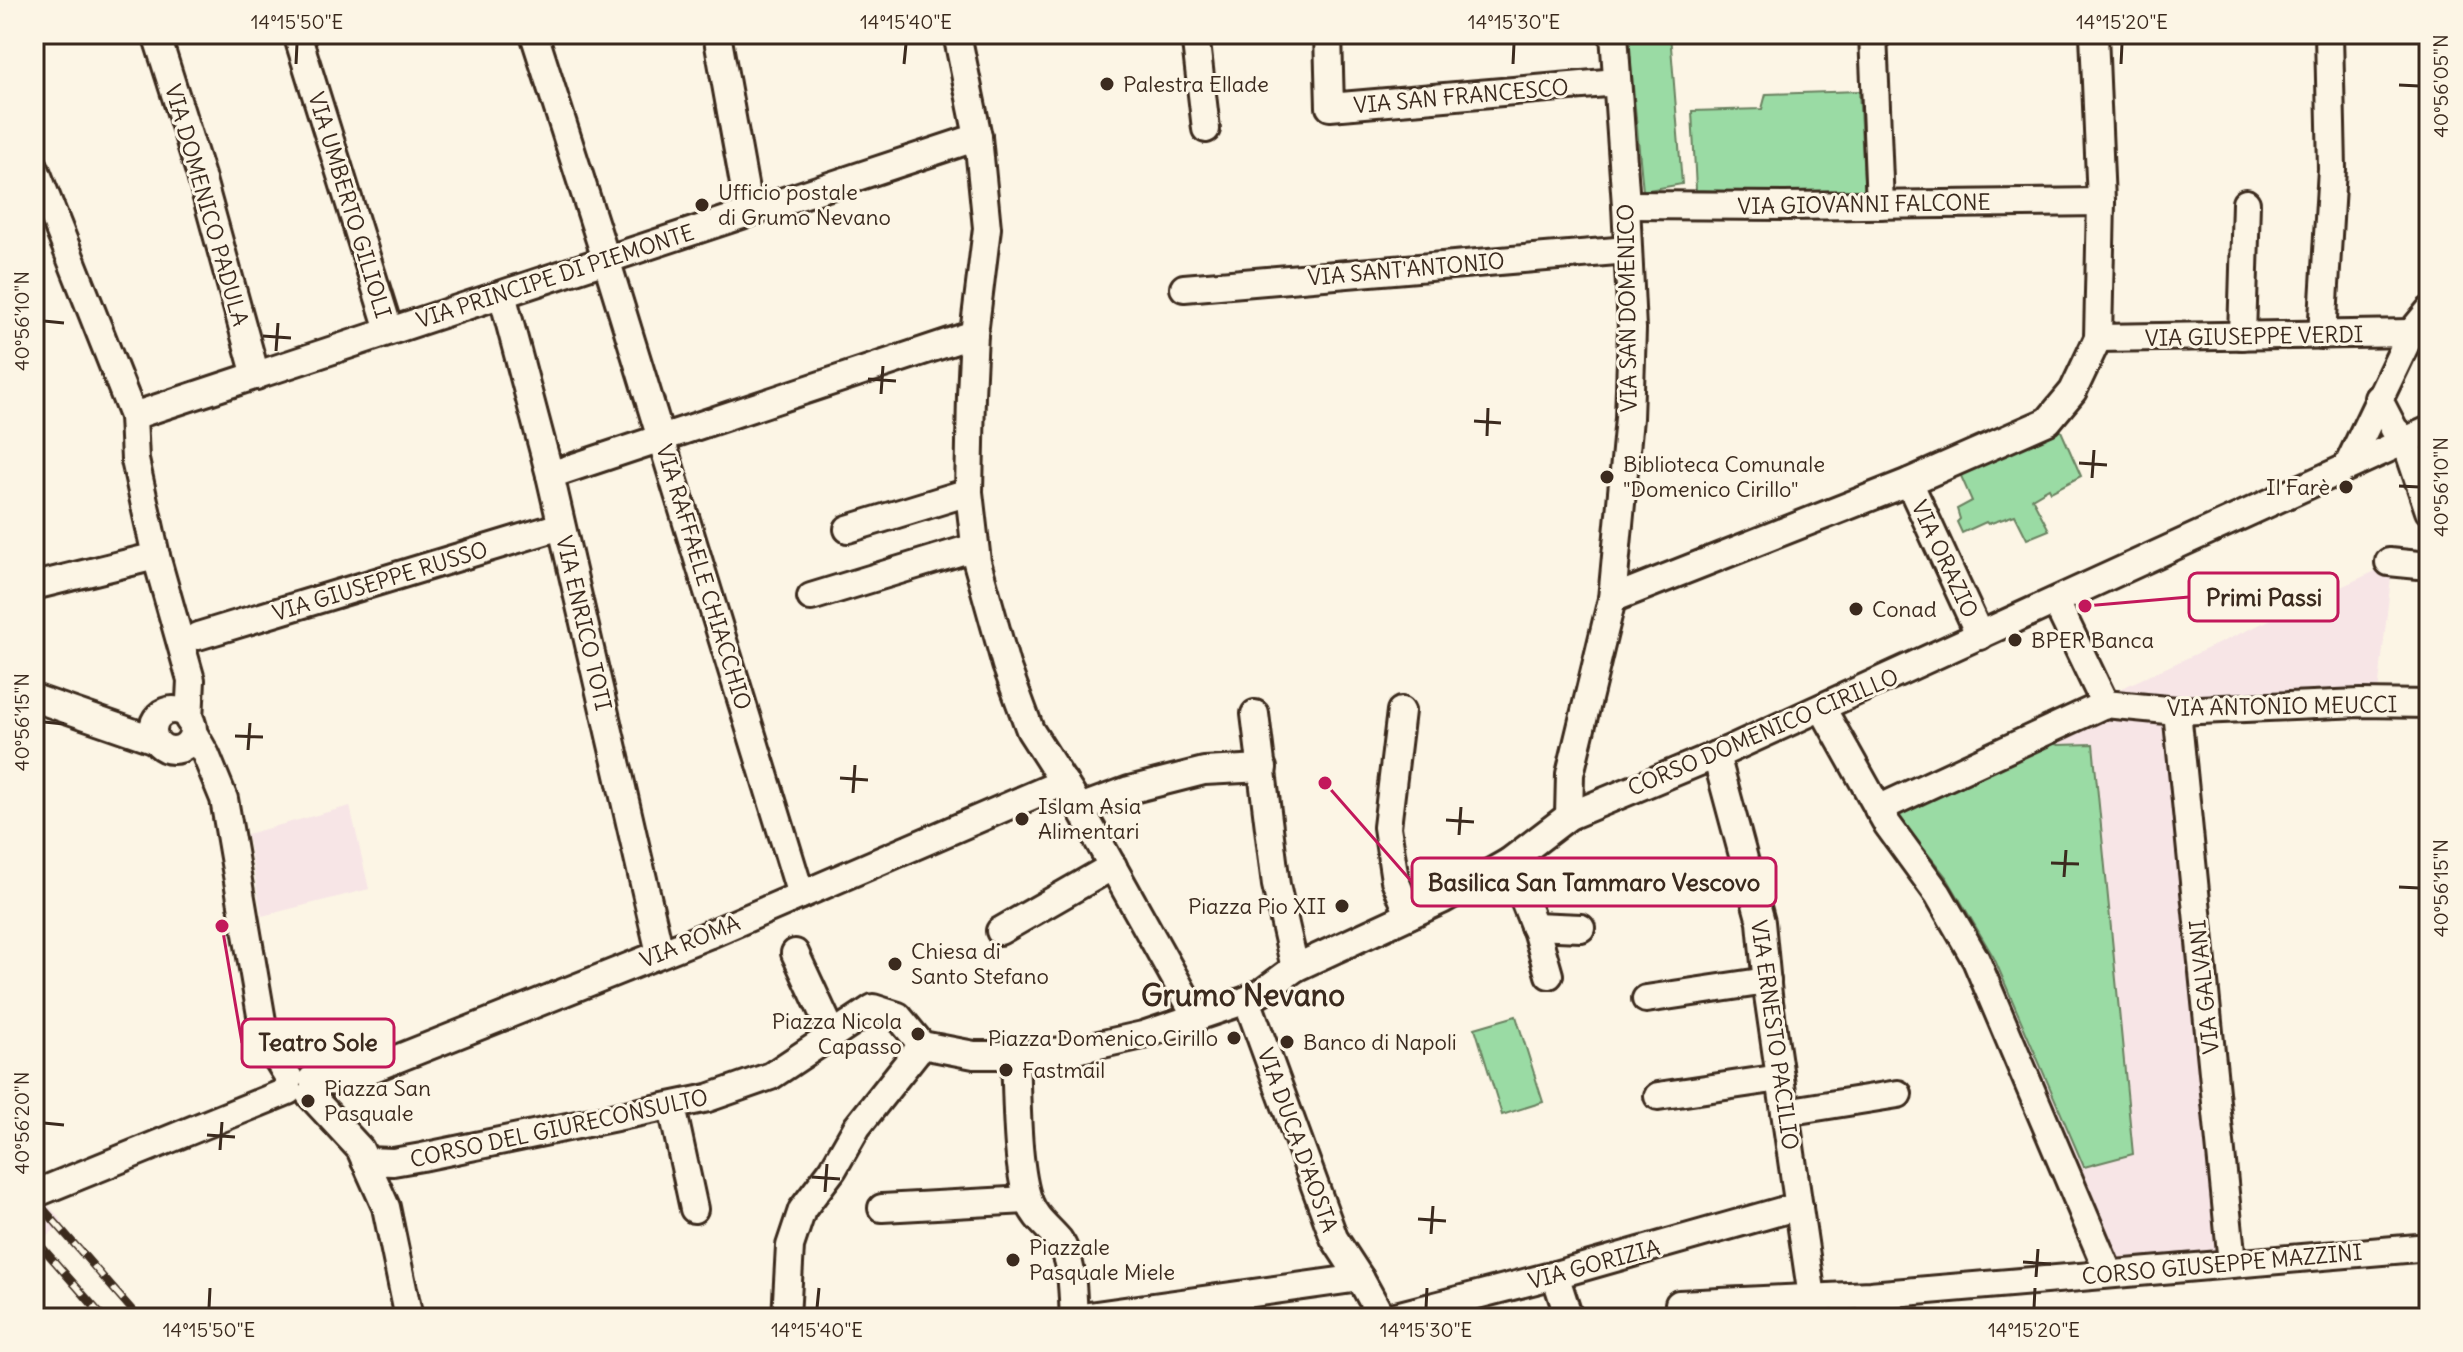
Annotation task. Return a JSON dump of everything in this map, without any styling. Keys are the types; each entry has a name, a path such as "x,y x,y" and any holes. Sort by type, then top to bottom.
{"street":[{"name":"VIA DOMENICO PADULA","path":"156,34 201,176 256,376"},
{"name":"VIA UMBERTO GILIOLI","path":"297,34 389,330"},
{"name":"VIA RAFFAELE CHIACCHIO","path":"534,34 801,895"},
{"path":"717,34 749,212"},
{"path":"957,34 978,137 987,228 974,334 969,492 977,562 1006,665 1030,730 1206,1013"},
{"path":"1195,34 1206,129"},
{"name":"VIA SAN FRANCESCO","path":"1328,34 1330,107 1617,82"},
{"name":"VIA SAN DOMENICO","path":"1569,816 1570,774 1612,599 1629,418 1632,329 1614,34"},
{"path":"1873,34 1880,205"},
{"path":"1612,599 1909,482 2048,421 2073,391 2098,338 2101,202 2094,34"},
{"path":"2322,335 2332,169 2329,34"},
{"name":"VIA PRINCIPE DI PIEMONTE","path":"133,416 978,137"},
{"path":"34,166 133,416 135,460 156,556 191,680 175,727"},
{"name":"VIA GIOVANNI FALCONE","path":"1626,205 2101,202"},
{"path":"2242,336 2246,203"},
{"name":"VIA SANT'ANTONIO","path":"1184,288 1628,250"},
{"name":"VIA ENRICO TOTI","path":"502,294 550,475 660,953"},
{"path":"2345,467 2411,333 2429,311"},
{"name":"VIA GIUSEPPE VERDI","path":"2098,338 2411,333"},
{"path":"550,475 974,334"},
{"path":"2378,398 2394,429 2417,435 2429,511"},
{"name":"CORSO DOMENICO CIRILLO","path":"922,1045 974,1055 1076,1050 1143,1035 1256,996 1295,968 1409,915 1509,862 1569,816 1822,708 2417,435"},
{"name":"VIA ORAZIO","path":"1909,482 1980,636"},
{"path":"848,529 969,492"},
{"name":"VIA GIUSEPPE RUSSO","path":"198,636 561,526"},
{"path":"811,597 975,547"},
{"path":"34,586 156,556"},
{"path":"2389,562 2429,566"},
{"path":"1878,809 2105,704 2056,602"},
{"path":"34,698 85,715 175,727 206,755 224,799 268,1044 300,1086 360,1149 386,1207 409,1318"},
{"name":"VIA ANTONIO MEUCCI","path":"2105,704 2177,711 2360,703 2429,704"},
{"path":"1822,708 1878,809 1938,894 1976,960 2109,1274"},
{"path":"1401,711 1387,827 1395,880 1409,915"},
{"name":"VIA GALVANI","path":"2177,711 2232,1263"},
{"path":"1255,714 1276,885 1295,968"},
{"name":"VIA ERNESTO PACILIO","path":"1716,755 1761,922 1813,1307"},
{"path":"1080,808 1129,790 1204,771 1263,768"},
{"name":"VIA ROMA","path":"42,1191 300,1086 341,1081 801,895 1064,782"},
{"path":"1509,862 1549,975"},
{"path":"1000,931 1113,866"},
{"path":"1534,926 1581,928"},
{"path":"795,953 833,1035"},
{"path":"1646,999 1767,981"},
{"name":"VIA DUCA D'AOSTA","path":"1256,996 1334,1238 1385,1318"},
{"name":"CORSO DEL GIURECONSULTO","path":"365,1161 393,1162 708,1098 771,1076 873,1008 898,1016 922,1045"},
{"path":"786,1318 790,1246 802,1210 833,1169 857,1127 922,1045"},
{"path":"1015,1055 1022,1170 1028,1200 1035,1214 1060,1241 1069,1259 1074,1318 1360,1278"},
{"path":"1658,1096 1780,1078"},
{"path":"1785,1112 1898,1094"},
{"path":"672,1107 694,1209"},
{"path":"882,1208 1028,1200"},
{"name":"VIA GORIZIA","path":"1385,1318 1555,1275 1799,1206"},
{"name":"CORSO GIUSEPPE MAZZINI","path":"1679,1311 1813,1307 1870,1295 2429,1247"},
{"path":"1555,1275 1569,1318"},
{"path":"34,1312 38,1318"}],"shaded area":[{"path":"2384,567 2392,569 2376,711 2196,722 2193,727 2241,1256 2098,1269 1983,995 1891,835 1860,804 1813,719 1875,798"},
{"path":"350,806 369,889 262,916 247,834"},
{"path":"34,1189 63,1222 34,1248"}],"green space":[{"path":"1628,34 1670,34 1682,184 1643,191"},
{"path":"1859,91 1865,196 1696,190 1692,111 1762,109 1766,94"},
{"path":"2058,424 2081,476 2032,498 2049,530 2027,539 2015,515 1988,524 1986,522 1962,533 1957,522 1960,519 1957,509 1972,501 1957,467"},
{"path":"2048,741 2058,745 2093,744 2133,1154 2084,1167 1994,958 1947,878 1890,806"},
{"path":"1516,1016 1543,1102 1502,1115 1475,1028"}],"railway":[{"path":"34,1198 139,1318"},
{"path":"34,1238 104,1318"}],"place":[{"name":"Palestra Ellade","path":"1107,84"},
{"name":"Ufficio postale di Grumo Nevano","path":"702,205"},
{"name":"Biblioteca Comunale \"Domenico Cirillo\"","path":"1607,477"},
{"name":"Il Farè","path":"2346,487"},
{"name":"Primi Passi","path":"2085,606"},
{"name":"Conad","path":"1856,609"},
{"name":"BPER Banca","path":"2015,640"},
{"name":"Basilica San Tammaro Vescovo","path":"1325,783"},
{"name":"Islam Asia Alimentari","path":"1022,819"},
{"name":"Piazza Pio XII","path":"1342,906"},
{"name":"Teatro Sole","path":"222,926"},
{"name":"Chiesa di Santo Stefano","path":"895,964"},
{"name":"Piazza Nicola Capasso","path":"918,1034"},
{"name":"Piazza Domenico Cirillo","path":"1234,1038"},
{"name":"Banco di Napoli","path":"1287,1042"},
{"name":"Fastmail","path":"1006,1070"},
{"name":"Piazza San Pasquale","path":"308,1101"},
{"name":"Piazzale Pasquale Miele","path":"1013,1260"}],"district":[{"name":"Grumo Nevano","path":"1243,995"}]}
